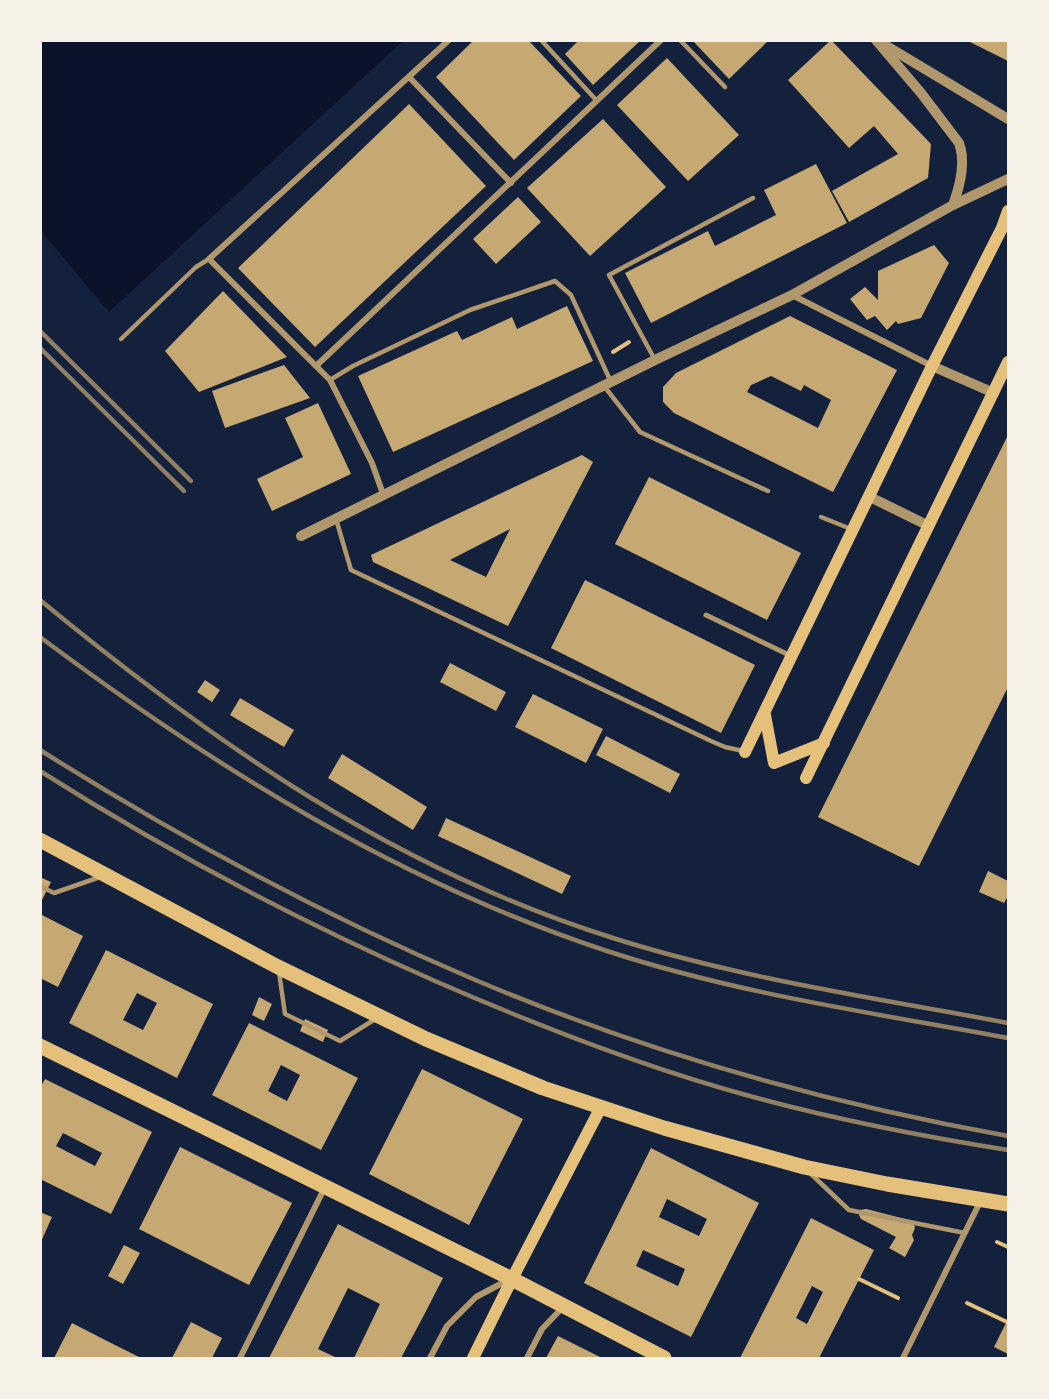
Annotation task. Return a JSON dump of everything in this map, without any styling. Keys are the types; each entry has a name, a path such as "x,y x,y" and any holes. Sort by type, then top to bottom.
{"main road":[{"path":"745,752 1002,228 1008,211"},
{"path":"806,778 1008,362"},
{"path":"765,715 774,763 824,743"},
{"path":"40,840 279,967 379,1017 543,1088 664,1128 804,1167 887,1184 1008,1204"},
{"path":"40,1046 512,1279 664,1359"},
{"path":"473,1359 601,1107"}],"street":[{"path":"383,494 372,463 330,380 209,259 449,40"},
{"path":"316,366 661,40"},
{"path":"876,40 1008,118"},
{"path":"876,40 959,142 962,152 961,175 953,205"},
{"path":"409,77 511,183"},
{"path":"301,536 607,383 792,295 953,205 1008,179"},
{"path":"792,295 933,366 994,393"},
{"path":"870,498 929,526"},
{"path":"706,615 793,657"},
{"path":"240,1359 326,1186"},
{"path":"903,1359 981,1200"},
{"path":"430,1359 447,1326 476,1297 512,1279"},
{"path":"527,1359 542,1329 564,1307"}],"lane":[{"path":"541,40 597,101"},
{"path":"681,40 725,87"},
{"path":"655,360 609,275 753,198"},
{"path":"121,339 196,267 209,259"},
{"path":"330,380 353,366 470,310 555,281 571,295 601,359 607,383 640,432 768,491"},
{"path":"821,517 853,530"},
{"path":"336,519 351,570 711,741 745,752"},
{"path":"40,886 54,893 105,875"},
{"path":"279,967 285,1014 294,1019 340,1041 379,1017"},
{"path":"804,1167 849,1210 966,1233"}],"path":[{"path":"601,359 641,334"},
{"path":"997,1242 1008,1247"},
{"path":"859,1279 898,1298"},
{"path":"967,1303 1007,1322"}],"water":[{"path":"40,41 403,41 109,312 41,231"}],"pier":[{"path":"40,235 109,312 107,314"}],"building":[{"path":"474,40 528,40 581,96 514,160 436,77"},
{"path":"579,40 641,40 593,85 565,54"},
{"path":"692,40 769,40 729,79"},
{"path":"831,40 931,144 928,178 849,222 832,191 898,154 874,126 849,148 788,80"},
{"path":"966,40 1008,40 1008,61"},
{"path":"667,58 739,135 688,181 617,105"},
{"path":"409,104 486,186 315,347 238,268"},
{"path":"603,119 666,187 590,256 527,188"},
{"path":"816,164 847,223 651,323 625,273 708,231 715,246 776,215 764,190"},
{"path":"518,197 541,222 496,264 473,239"},
{"path":"934,245 949,263 921,318 898,324 896,321 887,330 875,316 867,320 850,299 865,287 878,300 878,271"},
{"path":"223,291 287,357 199,392 165,351"},
{"path":"567,306 593,361 393,452 358,376 457,331 462,340 512,317 517,329"},
{"path":"790,316 897,370 833,492 674,413 663,402 663,387 676,373","holes":["771,376 801,391 804,385 831,400 818,428 747,392 751,385"]},
{"path":"284,365 310,398 225,428 212,391"},
{"path":"318,403 351,474 272,511 257,479 303,457 285,418"},
{"path":"1008,435 1008,687 919,866 818,817"},
{"path":"582,455 593,462 508,626 373,562 371,555","holes":["510,529 486,577 450,560"]},
{"path":"649,477 801,553 767,620 615,544"},
{"path":"585,580 755,665 721,733 551,648"},
{"path":"450,663 506,692 496,711 440,682"},
{"path":"205,680 220,690 212,702 197,692"},
{"path":"533,694 603,729 586,763 515,727"},
{"path":"240,698 294,730 284,747 230,715"},
{"path":"606,736 680,774 670,793 596,755"},
{"path":"342,754 427,807 413,830 328,778"},
{"path":"446,818 571,876 562,894 438,836"},
{"path":"988,871 1008,881 1008,896 1004,903 979,892"},
{"path":"40,877 51,882 40,904"},
{"path":"40,914 83,936 58,987 40,978"},
{"path":"106,950 213,1004 177,1078 69,1023","holes":["137,993 157,1003 143,1030 123,1020"]},
{"path":"259,997 272,1004 264,1021 252,1015"},
{"path":"305,1019 328,1030 323,1042 300,1031"},
{"path":"249,1023 358,1078 321,1150 212,1095","holes":["281,1065 300,1075 287,1101 268,1091"]},
{"path":"422,1069 523,1119 469,1225 369,1174"},
{"path":"45,1079 152,1132 111,1214 40,1179 40,1088","holes":["63,1133 102,1153 95,1166 56,1146"]},
{"path":"180,1147 292,1203 249,1285 139,1229"},
{"path":"651,1148 759,1203 691,1337 584,1283","holes":["667,1199 707,1219 699,1236 659,1217","643,1250 685,1269 678,1286 636,1266"]},
{"path":"866,1209 913,1221 914,1240 905,1257 889,1248 896,1237 861,1219 860,1210"},
{"path":"40,1212 52,1217 40,1244"},
{"path":"811,1218 874,1250 819,1358 740,1358","holes":["812,1286 823,1292 807,1324 796,1318"]},
{"path":"338,1224 443,1278 424,1315 401,1358 354,1358 380,1304 348,1288 318,1349 337,1358 269,1358"},
{"path":"124,1245 140,1253 123,1284 108,1276"},
{"path":"1008,1319 1008,1354 994,1347"},
{"path":"191,1322 222,1338 212,1358 172,1358"},
{"path":"72,1323 107,1341 141,1358 54,1358"},
{"path":"558,1336 602,1358 546,1358"}],"railway":[{"path":"40,331 191,481"},
{"path":"40,348 184,491"},
{"path":"40,600 173,704 310,798 382,839 456,876 533,910 613,938 711,965 809,987 1008,1023"},
{"path":"40,637 173,731 241,776 311,817 456,892 530,923 607,951 706,979 806,1001 1008,1038"},
{"path":"40,750 198,844 306,901 417,954 538,1005 670,1052 804,1091 871,1108 1008,1136"},
{"path":"40,771 184,857 283,909 435,981 550,1029 706,1084 779,1104 877,1126 1008,1150"}]}
